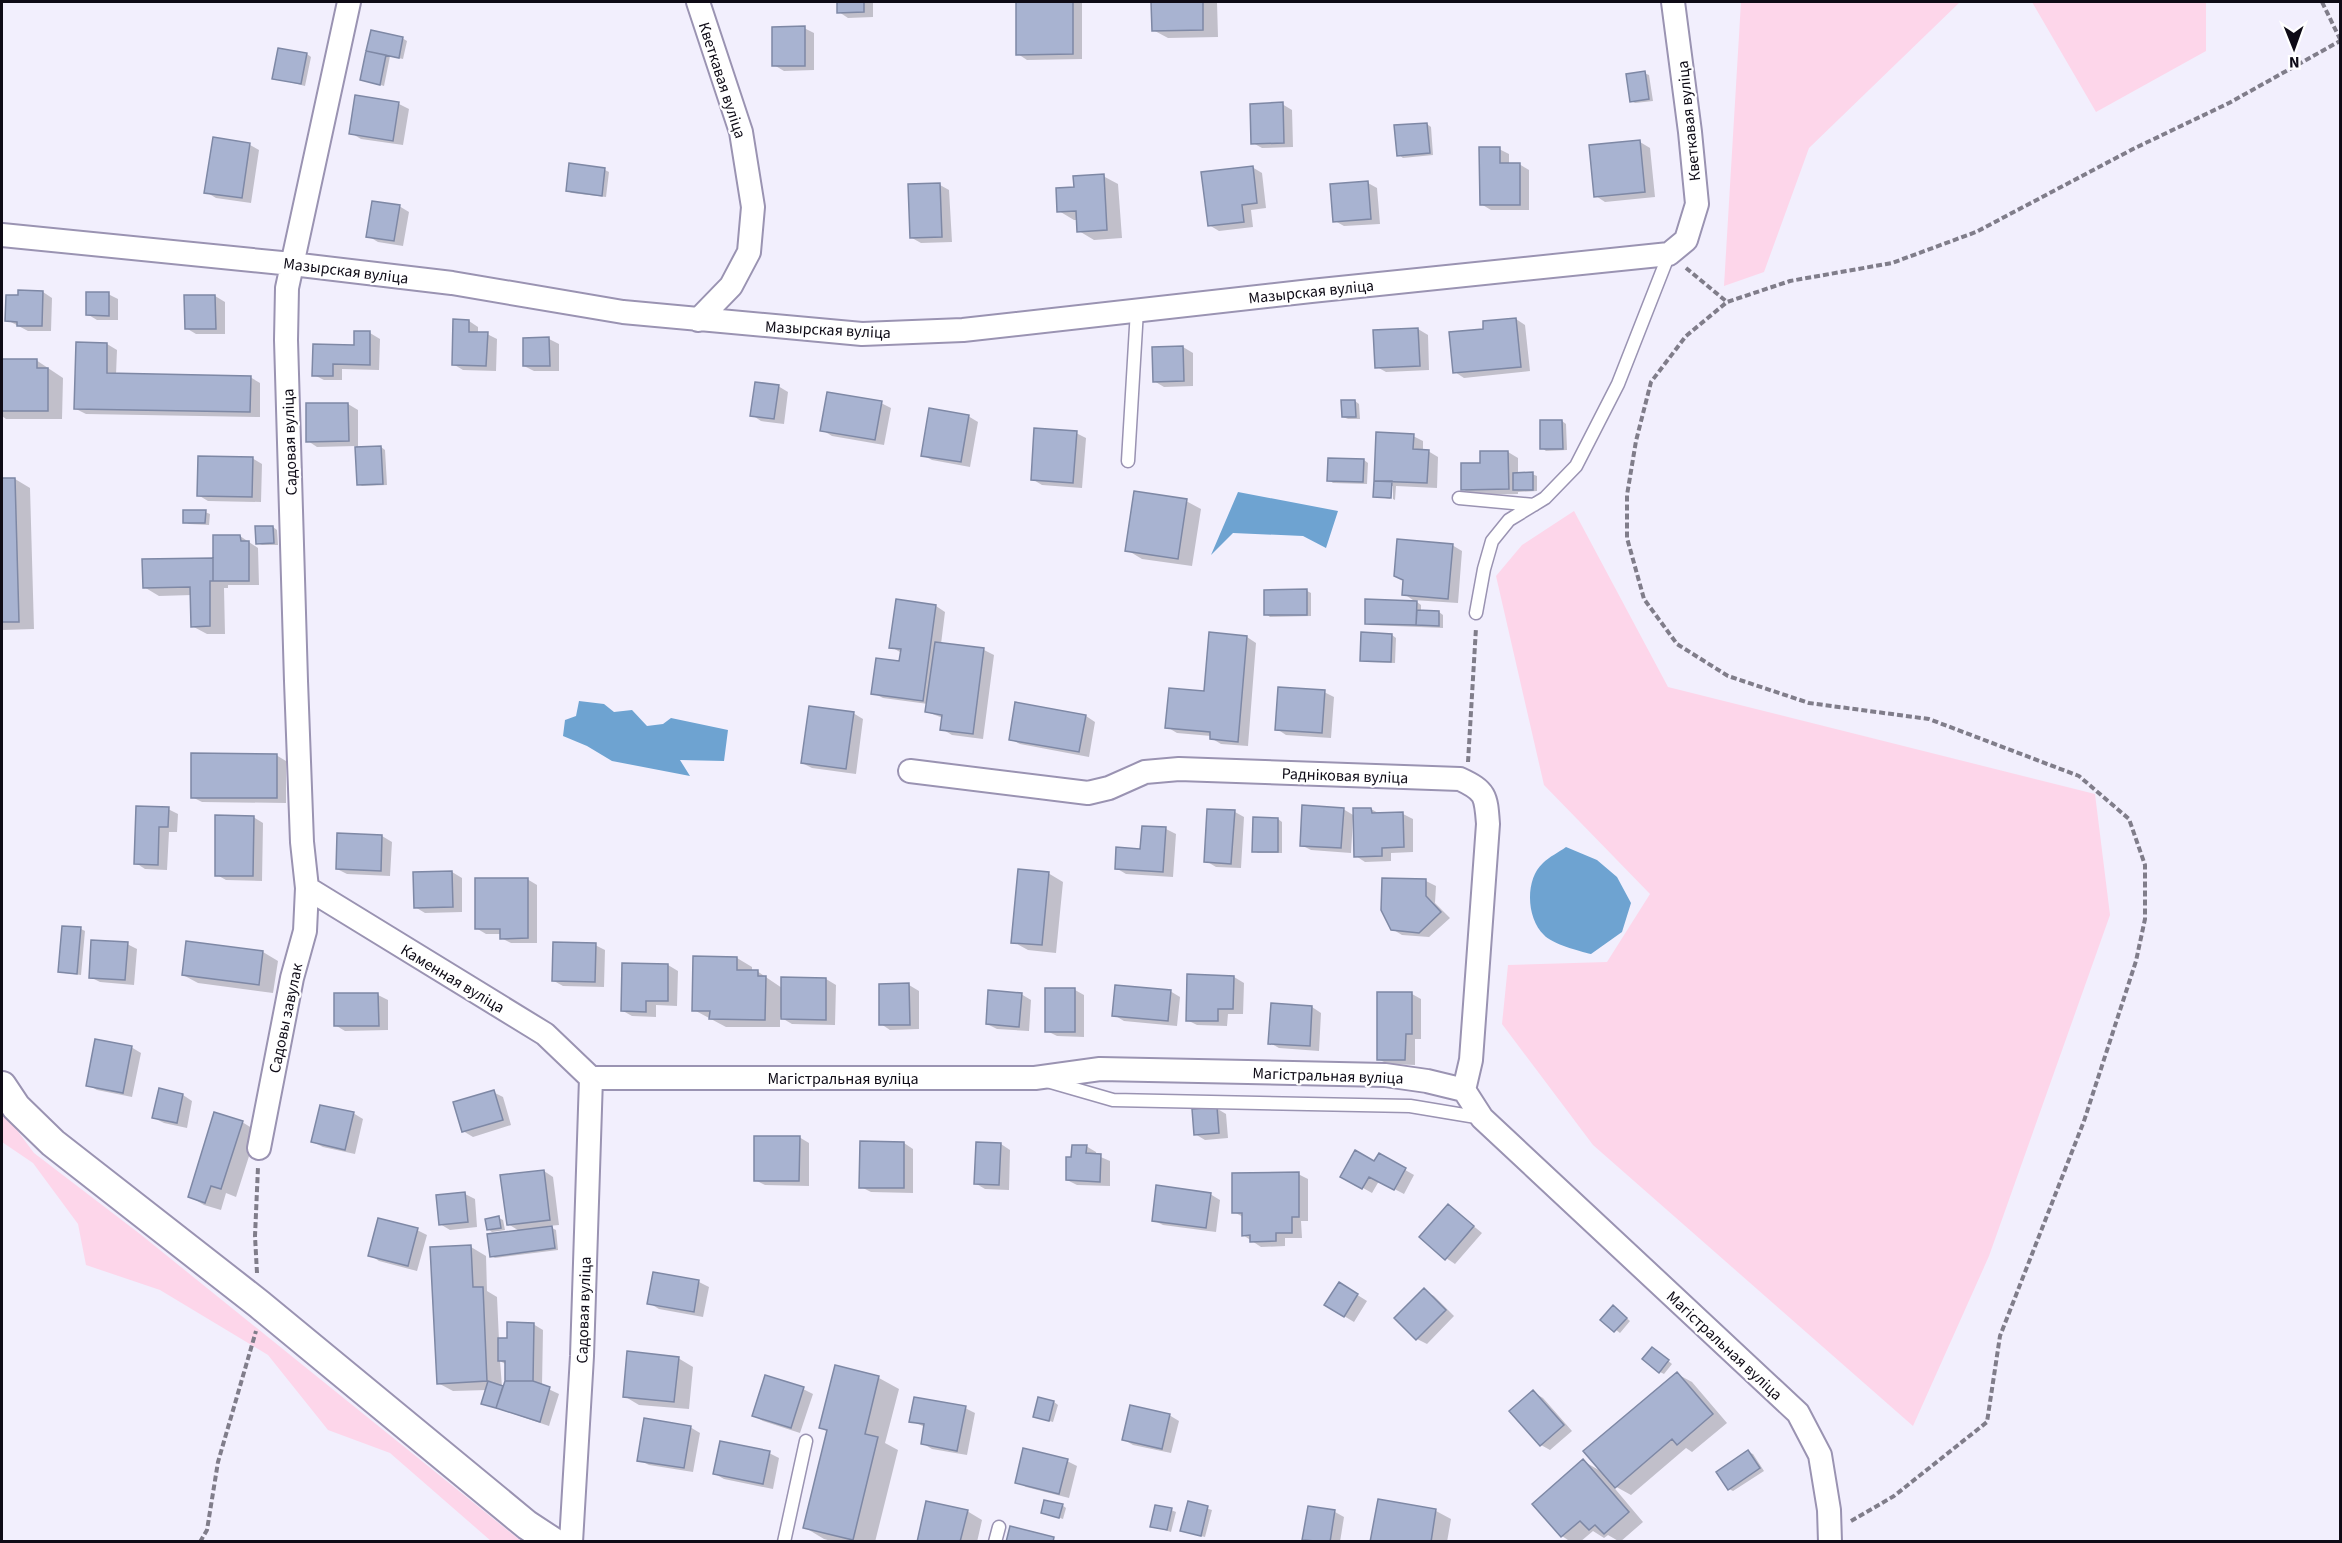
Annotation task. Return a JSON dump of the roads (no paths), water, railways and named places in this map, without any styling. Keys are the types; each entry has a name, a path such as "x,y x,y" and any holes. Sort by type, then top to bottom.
{"street":[{"name":"Садовая вуліца","path":"307,888 303,860 296,681 286,340 287,288 350,2"},
{"name":"Кветкавая вуліца","path":"698,2 741,132 753,207 749,252 731,286 698,320"},
{"name":"Кветкавая вуліца","path":"1673,2 1697,204 1678,247"},
{"name":"Мазырская вуліца","path":"2,234 452,283 623,312 862,334 963,330 1678,247"},
{"name":"Радніковая вуліца","path":"910,771 1088,793 1109,788 1145,772 1179,769 1460,779 1479,788 1486,799 1488,824 1471,1060 1464,1090"},
{"name":"Каменная вуліца","path":"307,888 545,1034 591,1078"},
{"name":"Садовы завулак","path":"259,1148 292,978 305,931 307,888"},
{"name":"Магістральная вуліца","path":"591,1078 1035,1078 1100,1069 1385,1075 1427,1081 1464,1090 1482,1118 1798,1413 1820,1455 1829,1510 1830,1538"},
{"name":"Садовая вуліца","path":"571,1542 582,1356 591,1078"},
{"path":"2,1086 16,1107 53,1143 259,1304 527,1525 553,1542"}],"lane":[{"path":"1476,613 1492,541 1509,520 1545,498 1576,466 1618,384 1678,247"},
{"path":"1128,461 1137,310"},
{"path":"1459,498 1534,505"},
{"path":"1035,1078 1113,1100 1410,1106 1482,1118"},
{"path":"784,1542 806,1441"},
{"path":"995,1542 999,1527"}],"water":[{"path":"1238,492 1338,511 1326,548 1303,536 1233,533 1211,555"},
{"path":"579,701 604,704 614,712 632,710 647,726 663,724 671,718 728,730 724,761 680,760 690,776 612,761 587,746 563,736 565,720 576,716"},
{"path":"1566,847 1597,860 1617,877 1631,903 1622,932 1591,954 1566,947 1544,935 1538,928 1531,909 1531,888 1537,870 1545,861"}]}
